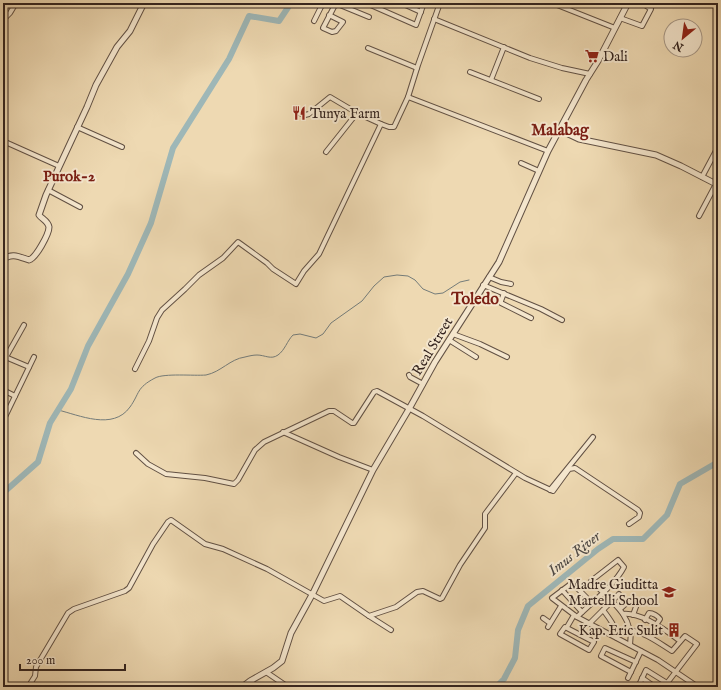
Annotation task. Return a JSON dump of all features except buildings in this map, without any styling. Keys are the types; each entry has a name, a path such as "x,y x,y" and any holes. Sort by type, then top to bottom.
{"street":[{"path":"3,20 10,13 16,3"},
{"path":"3,260 10,255 29,260 33,259 37,254 49,226 39,215 48,190 96,85 117,47 130,30 144,3"},
{"path":"314,21 323,3"},
{"path":"329,15 343,22 336,31 332,32 323,28 329,15 335,3 369,17"},
{"path":"366,3 416,25 424,3"},
{"path":"379,8 381,3"},
{"path":"401,3 421,12"},
{"path":"299,113 305,115 309,114 330,97 357,113 381,124 394,127 408,97 440,3"},
{"path":"552,3 615,28"},
{"name":"Real Street","path":"242,687 282,661 291,634 373,470 449,340 505,249 548,151 628,3"},
{"path":"620,18 642,26 651,9 642,3"},
{"path":"434,19 562,68 590,74"},
{"path":"491,80 504,47"},
{"path":"368,48 417,68"},
{"path":"470,72 539,99"},
{"path":"408,97 548,151"},
{"path":"326,152 357,113"},
{"path":"135,369 149,341 157,318 162,310 199,275 222,258 238,242 273,269 296,284 304,271 319,254 381,124"},
{"path":"77,127 122,148"},
{"path":"560,130 579,139 656,155 717,185 699,216"},
{"path":"3,141 59,166"},
{"path":"702,177 718,147"},
{"path":"521,163 540,171"},
{"path":"48,190 80,207"},
{"path":"489,277 510,284"},
{"path":"483,285 562,320"},
{"path":"504,293 501,303 531,318"},
{"path":"24,325 4,357 29,367"},
{"path":"453,334 480,344 507,357"},
{"path":"449,340 476,357"},
{"path":"3,421 34,357"},
{"path":"409,375 423,384"},
{"path":"3,390 15,396"},
{"path":"136,453 148,464 166,474 205,478 234,484 238,480 254,450 264,442 333,410 354,423 376,391 434,423 516,473 542,487 553,491 570,469 575,468 638,510 640,513 639,517 629,524"},
{"path":"283,432 339,457 373,470"},
{"path":"550,490 593,437"},
{"path":"369,616 396,607 417,592 423,591 440,599 442,598 460,565 484,528 485,514 516,473"},
{"path":"28,687 35,676 36,667 68,613 74,609 125,591 129,588 153,544 171,520 205,544 240,556 312,593 324,601 340,596 391,630"},
{"path":"567,627 594,642 590,650 560,634 565,626 567,627 576,616 592,603 602,593 621,574 624,567 618,560 591,582 602,593 620,609 629,630 630,645"},
{"path":"592,603 572,583 552,598 589,624 641,651 675,671 698,687"},
{"path":"562,590 582,612"},
{"path":"589,624 619,594"},
{"path":"620,609 630,600 634,601 638,604 633,614"},
{"path":"543,618 549,625 562,606"},
{"path":"603,610 614,625 617,638"},
{"path":"645,620 649,613 651,613 660,619 656,625"},
{"path":"623,614 633,614 656,625 680,641"},
{"path":"629,630 644,635 672,651 684,636 697,644 675,671 666,685 646,670 638,687"},
{"path":"631,672 601,656 605,648 636,662"},
{"path":"628,678 641,651"},
{"path":"266,672 288,687"},
{"path":"642,678 655,687"},
{"path":"250,681 257,687"}],"waterway":[{"path":"3,493 38,462 50,423 71,389 88,346 128,274 151,223 173,148 229,59 249,16 279,21 291,3"},
{"path":"58,410 86,418 105,420 115,418 123,414 130,407 144,385 159,376 206,375 240,358 256,355 270,357 278,355 293,335 300,334 316,338 323,334 331,323 362,301 374,286 384,277 397,275 408,276 415,280 423,289 435,294 443,293 460,282 469,280"},
{"name":"Imus River","path":"496,687 504,679 515,658 518,630 528,606 598,549 613,539 643,539 667,515 680,484 718,462"}],"place":[{"name":"Dali","path":"592,56"},
{"name":"Tunya Farm","path":"299,113"},
{"name":"Madre Giuditta Martelli School","path":"669,592"},
{"name":"Kap. Eric Sulit","path":"674,630"}],"district":[{"name":"Malabag","path":"560,129"},
{"name":"Purok-2","path":"69,176"},
{"name":"Toledo","path":"475,298"}]}
